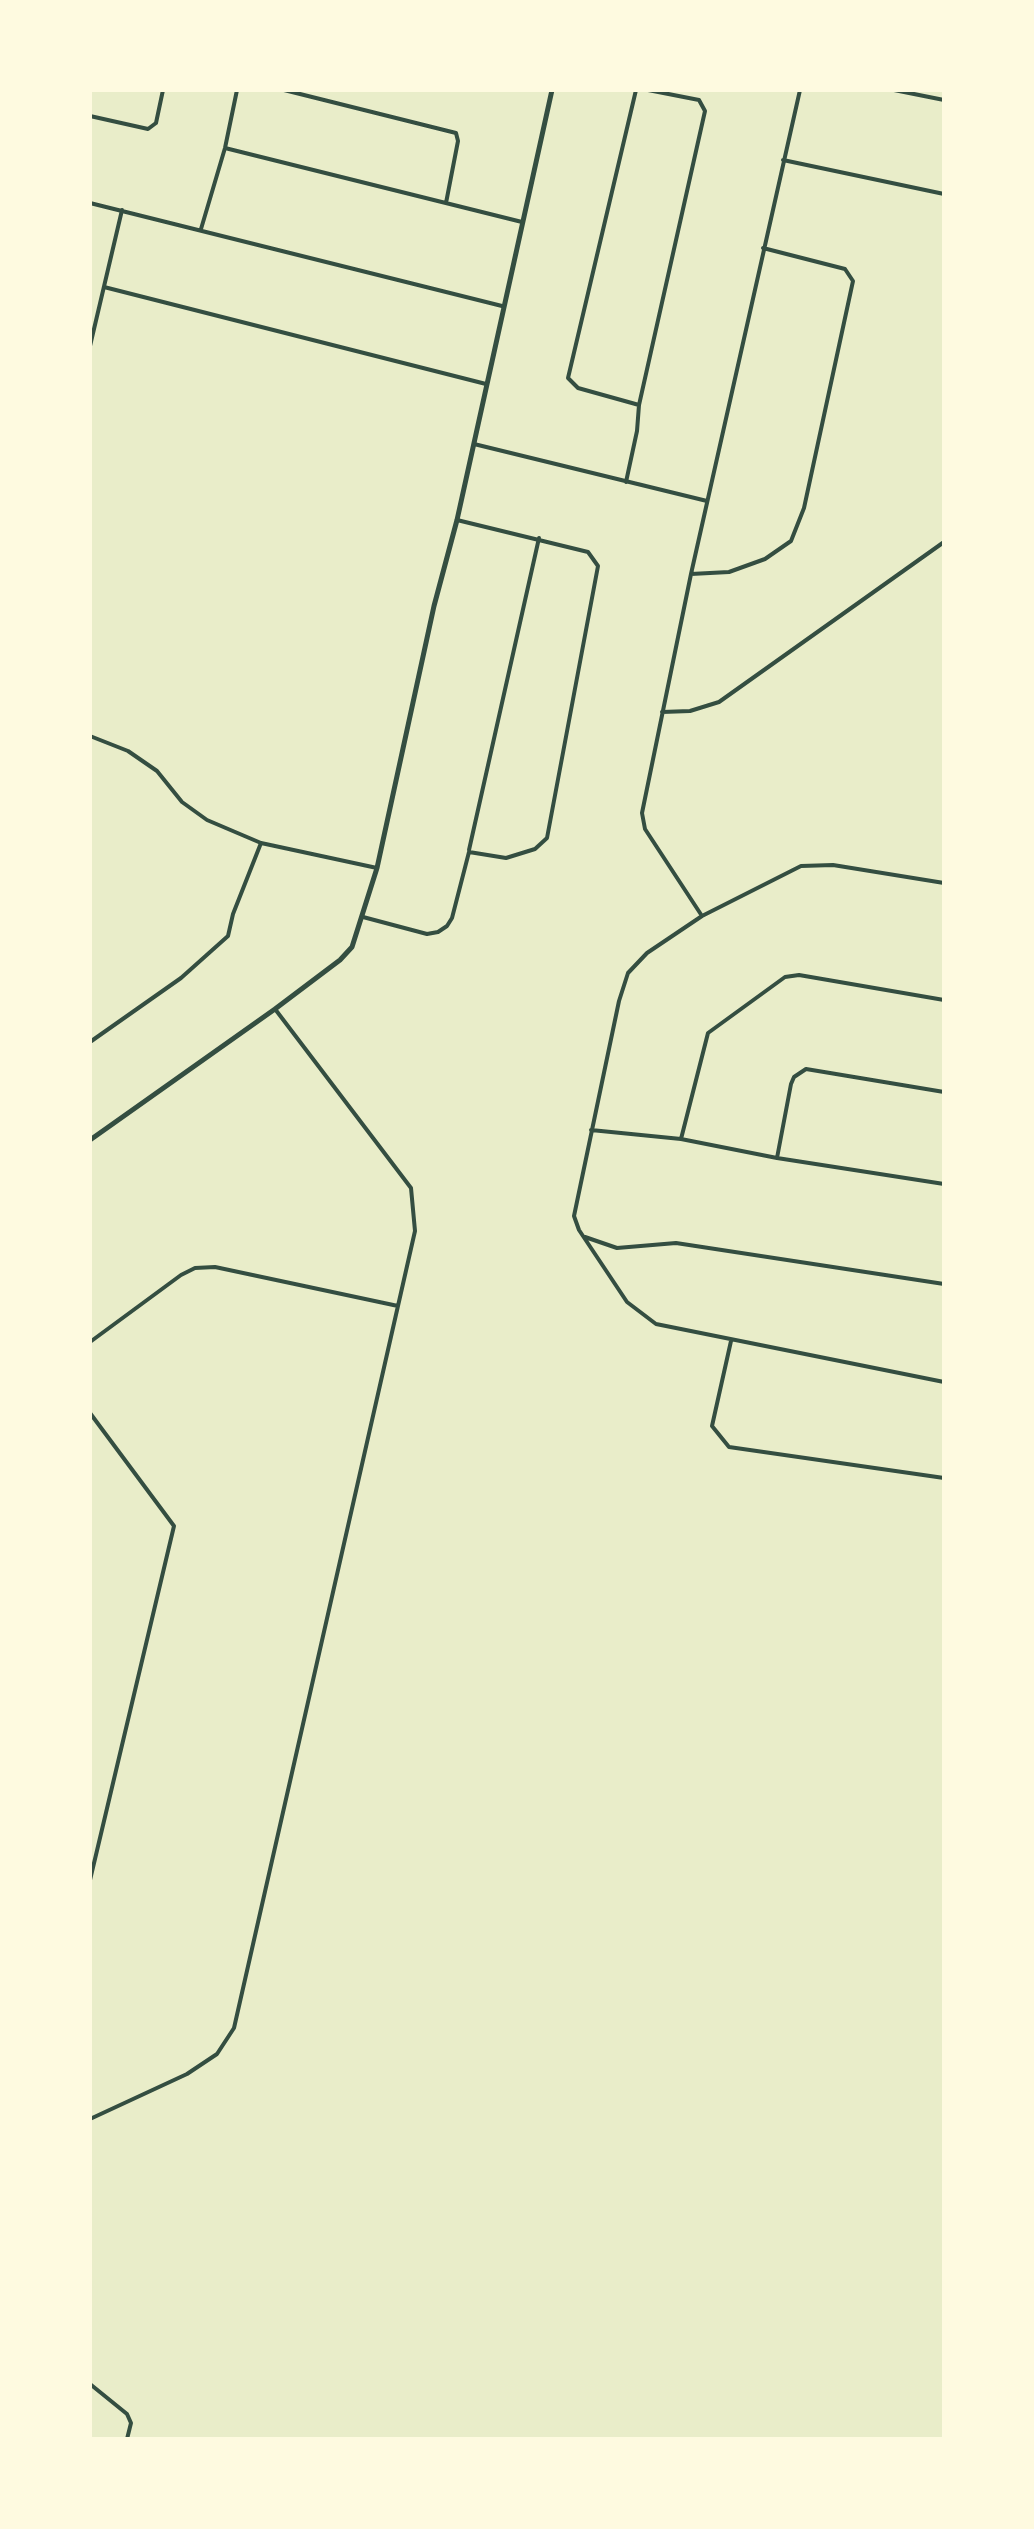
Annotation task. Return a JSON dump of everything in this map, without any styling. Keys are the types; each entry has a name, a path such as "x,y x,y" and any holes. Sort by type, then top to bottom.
{"street":[{"path":"90,116 148,129 156,123 163,90"},
{"path":"201,230 225,148 236,90"},
{"path":"284,90 456,134 446,203"},
{"path":"90,1140 276,1009 352,947 378,868 552,90"},
{"path":"636,90 568,378 578,388 639,404"},
{"path":"626,482 639,404 705,111 700,100 648,90"},
{"path":"702,916 642,821 691,574 800,90"},
{"path":"894,90 944,100"},
{"path":"225,148 522,222"},
{"path":"783,160 944,194"},
{"path":"90,203 503,306"},
{"path":"90,346 122,210"},
{"path":"691,574 729,572 765,559 791,541 804,508 853,281 845,269 763,248"},
{"path":"104,288 486,384"},
{"path":"473,444 708,501"},
{"path":"457,520 588,552 598,566 547,838 535,850 506,858 469,852"},
{"path":"363,917 427,934 438,932 452,918 539,538"},
{"path":"662,712 690,712 719,702 944,542"},
{"path":"90,736 128,751 157,771 182,802 207,820 261,844 378,868"},
{"path":"90,1042 181,978 228,936 232,914 261,844"},
{"path":"944,883 833,865 800,866 702,916 647,954 628,973 618,1001 574,1216 620,1293 642,1316 656,1324 944,1382"},
{"path":"681,1139 708,1032 786,977 799,975 944,1000"},
{"path":"90,2119 187,2074 217,2054 234,2028 415,1231 411,1188 276,1009"},
{"path":"778,1158 790,1084 806,1069 944,1092"},
{"path":"591,1130 681,1139 944,1184"},
{"path":"585,1238 616,1248 676,1243 944,1284"},
{"path":"90,1342 195,1268 215,1267 398,1306"},
{"path":"731,1341 712,1426 729,1447 944,1478"},
{"path":"90,1413 174,1526 90,1880"},
{"path":"90,2384 127,2414 131,2423 127,2439"}]}
